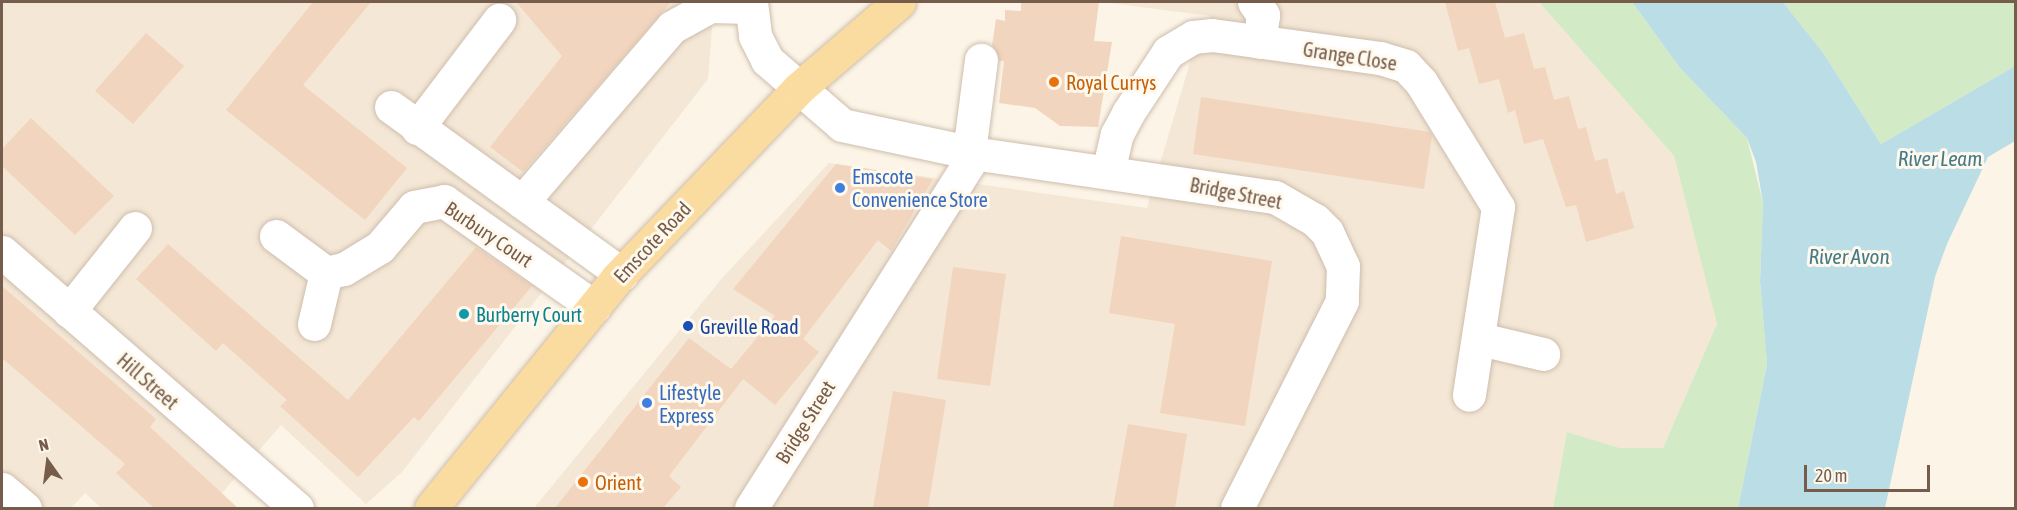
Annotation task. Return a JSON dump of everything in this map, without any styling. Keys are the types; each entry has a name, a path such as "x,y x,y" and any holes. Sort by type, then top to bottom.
{"main road":[{"name":"Emscote Road","path":"431,508 622,274 798,89 900,2"}],"street":[{"path":"1254,2 1263,15 1259,42"},
{"path":"522,202 672,27 710,6 751,4 762,51 798,89"},
{"path":"417,128 500,20"},
{"name":"Grange Close","path":"1108,172 1117,134 1168,52 1183,41 1204,35 1394,61 1416,74 1498,207 1480,339 1469,395"},
{"path":"972,153 981,60"},
{"name":"Bridge Street","path":"798,89 842,125 972,153 1288,201 1327,232 1343,266 1345,282 1338,310 1237,508"},
{"path":"391,107 622,274"},
{"name":"Bridge Street","path":"751,508 972,153"},
{"name":"Burbury Court","path":"326,273 364,261 414,207 444,201 594,307"},
{"path":"69,311 135,228"},
{"path":"276,236 311,266 326,273 314,324"},
{"name":"Hill Street","path":"2,252 297,508"},
{"path":"1480,339 1543,354"},
{"path":"2,489 25,508"}],"shaded area":[{"path":"2,2 714,2 708,79 402,472 366,504 281,425 209,508 101,508 85,493 71,508 2,508"},
{"path":"1102,2 1539,2 1674,156 1717,324 1663,448 1620,448 1567,432 1553,508 534,508 723,277 829,163 1147,208 1191,59 1210,16"}],"green space":[{"path":"1539,2 1632,2 1680,68 1747,138 1763,203 1760,281 1767,364 1738,508 1553,508 1567,432 1620,448 1663,448 1717,324 1674,156"},
{"path":"1783,2 2015,2 2015,66 1881,144 1824,54"}],"water":[{"name":"River Avon","path":"1632,2 1783,2 1824,54 1881,144 2015,66 2015,141 1988,157 1947,244 1935,277 1885,508 1738,508 1767,364 1760,281 1763,203 1756,162 1747,138 1680,68"}],"building":[{"path":"313,2 371,2 303,85 407,168 365,220 226,110"},
{"path":"516,2 671,2 523,172 490,147 562,56"},
{"name":"Royal Currys","path":"1021,2 1099,2 1094,41 1112,42 1098,127 1060,126 1035,108 999,103 1004,61 999,61 992,45 996,19 1005,21 1005,10 1021,11"},
{"path":"1445,2 1495,2 1505,38 1524,33 1534,69 1545,67 1554,100 1569,96 1578,129 1586,127 1595,161 1607,158 1616,194 1624,191 1634,228 1586,242 1576,205 1566,207 1543,139 1524,144 1515,110 1508,113 1499,79 1479,84 1469,48 1458,51"},
{"path":"146,33 184,66 133,124 95,91"},
{"path":"1201,97 1430,132 1432,136 1424,189 1193,154"},
{"path":"31,118 114,196 75,235 2,166 2,149"},
{"path":"836,164 933,179 891,251 878,240 803,339 819,352 775,405 743,379 669,476 681,487 663,508 555,508 689,338 731,369 775,316 733,289"},
{"path":"1121,236 1272,261 1245,426 1160,413 1175,324 1109,313"},
{"path":"168,244 348,400 476,247 532,286 419,421 414,417 358,477 280,406 287,400 223,343 216,351 136,279"},
{"path":"953,267 1006,274 990,386 937,379"},
{"path":"2,286 156,419 150,427 238,508 154,508 116,473 125,464 2,358"},
{"path":"893,391 946,400 928,508 873,508"},
{"path":"1128,424 1187,434 1175,508 1113,508"}],"place":[{"name":"Royal Currys","path":"1054,82"},
{"name":"Emscote Convenience Store","path":"840,188"},
{"name":"Burberry Court","path":"464,314"},
{"name":"Greville Road","path":"688,326"},
{"name":"Lifestyle Express","path":"647,403"},
{"name":"Orient","path":"583,482"}],"water label":[{"name":"River Leam","path":"1940,158"}]}
